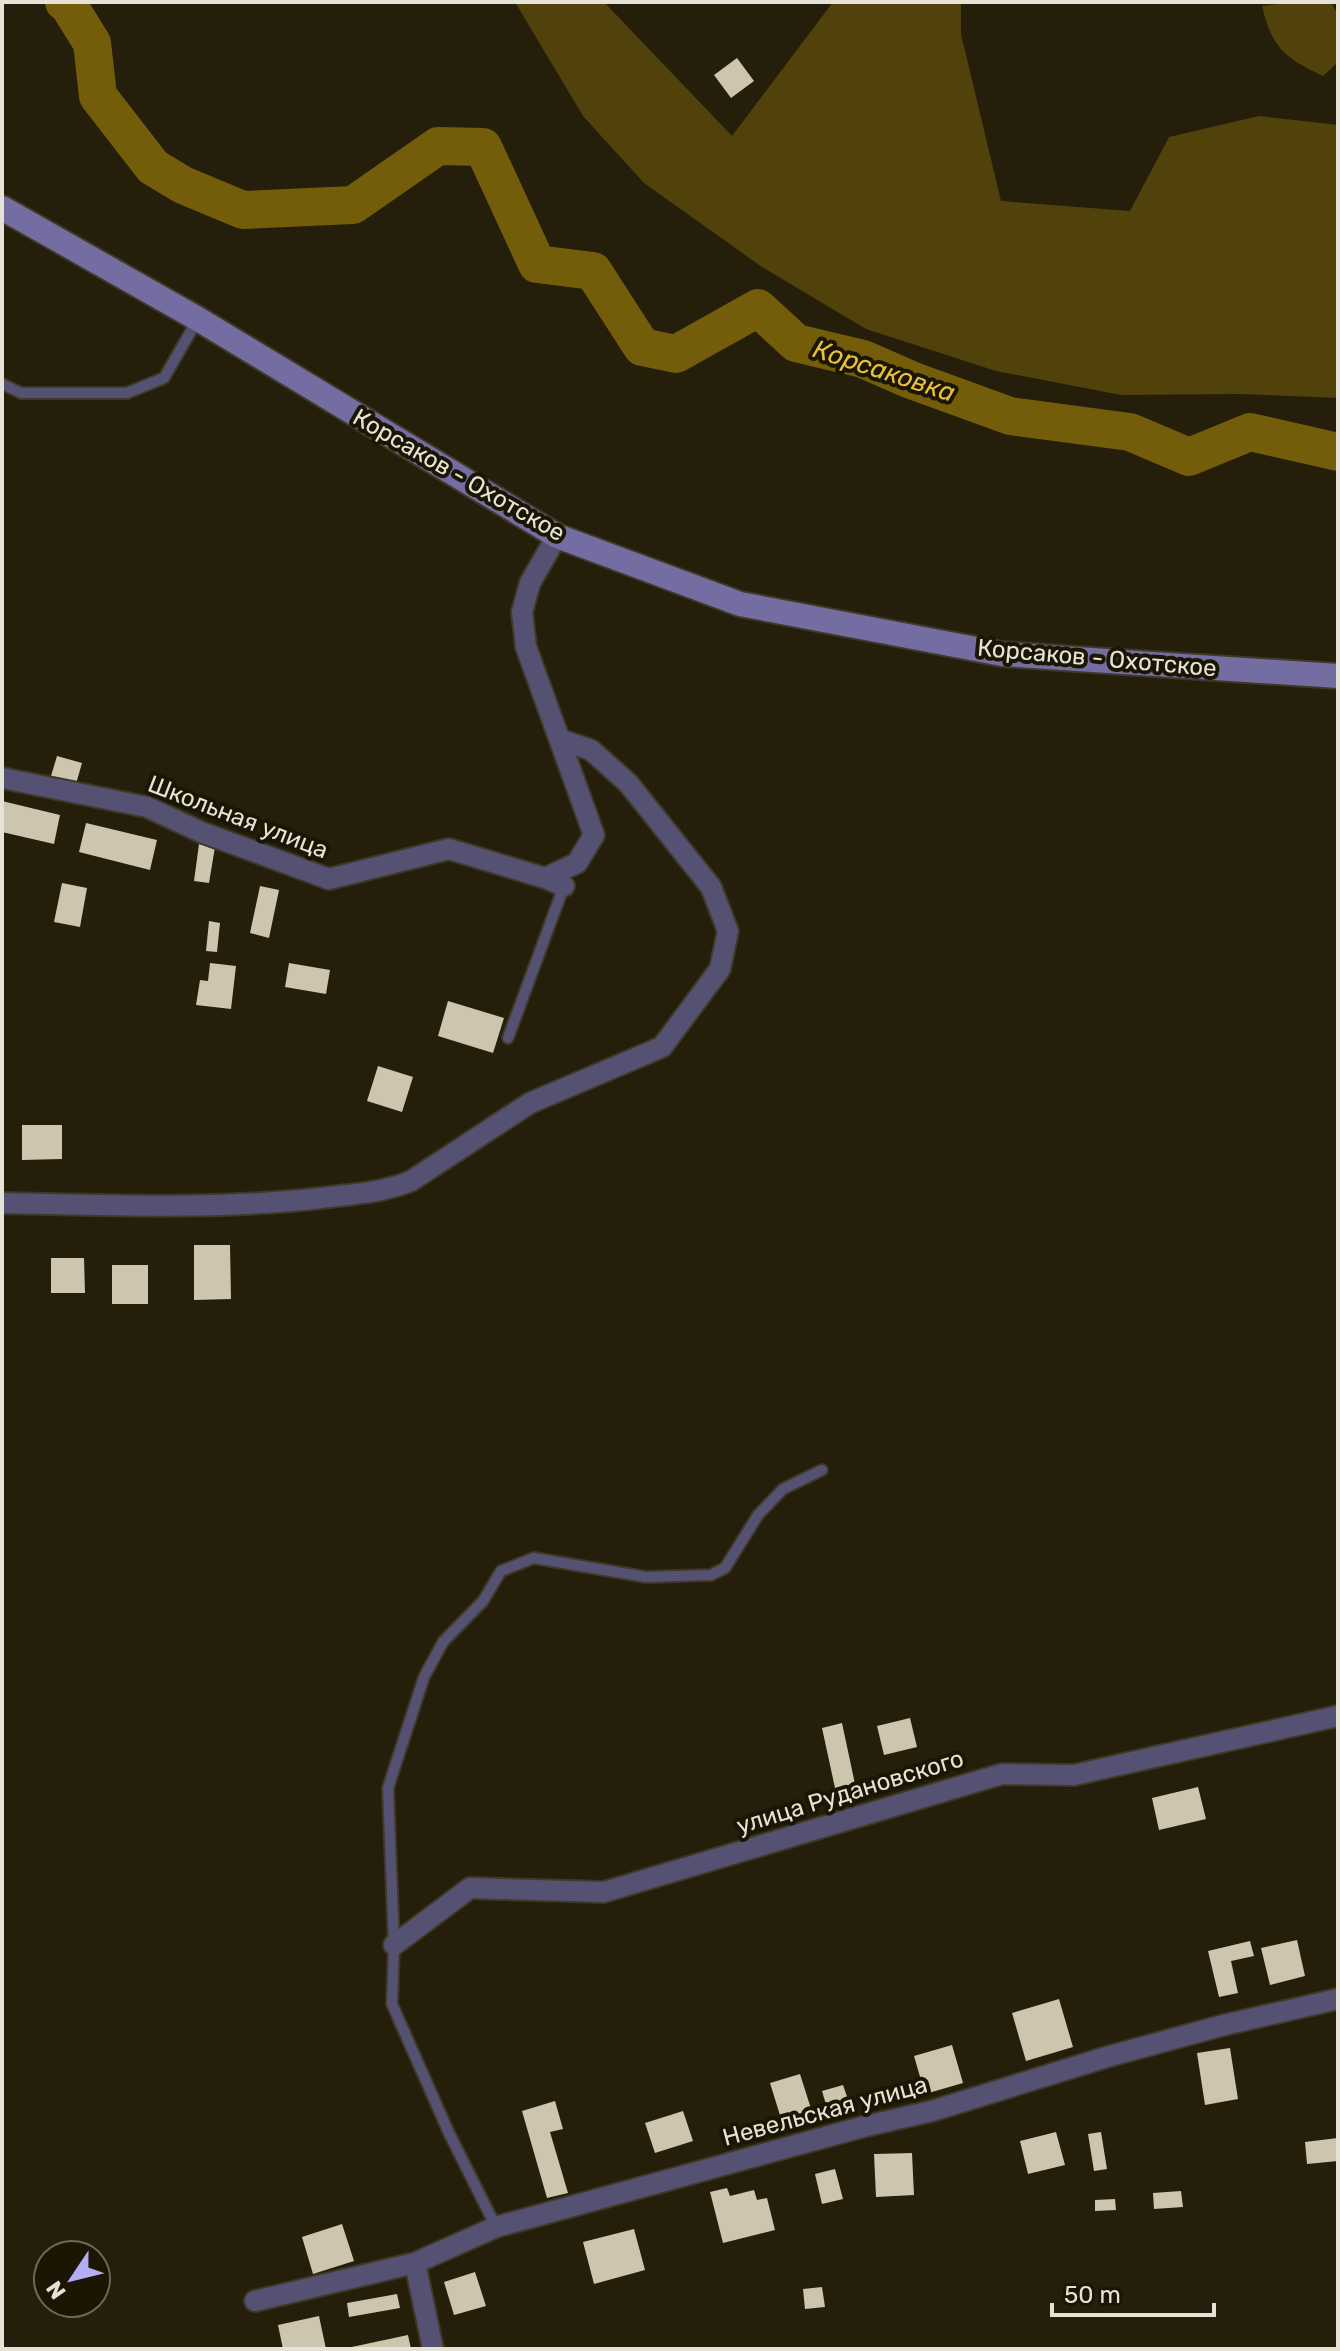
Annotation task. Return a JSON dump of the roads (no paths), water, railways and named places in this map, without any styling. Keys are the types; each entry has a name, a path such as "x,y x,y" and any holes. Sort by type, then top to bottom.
{"street":[{"name":"Корсаков - Охотское","path":"2,208 198,319 557,536 740,604 1002,654 1338,676"},
{"path":"555,882 577,863 594,835 526,647 522,612 530,583 557,536"},
{"path":"2,1203 178,1207 267,1204 389,1190 411,1181 530,1103 662,1047 720,969 728,931 711,887 628,783 591,750 562,740"},
{"name":"Школьная улица","path":"2,778 147,807 201,832 329,879 449,849 555,882"},
{"name":"улица Рудановского","path":"394,1945 470,1888 604,1892 1002,1774 1074,1775 1338,1716"},
{"name":"Невельская улица","path":"255,2301 337,2279 415,2263 496,2227 866,2126 932,2111 1210,2028 1338,1999"},
{"path":"415,2263 433,2349"}],"lane":[{"path":"2,384 21,393 127,393 164,378 198,319"},
{"path":"508,1038 555,882"},
{"path":"496,2227 436,2105 392,2004 394,1945 388,1788 424,1677 443,1642 483,1601 501,1571 534,1558 646,1577 711,1575 725,1568 758,1515 783,1489 822,1470"}],"waterway":[{"name":"Корсаковка","path":"64,2 92,43 98,96 153,167 183,185 243,210 353,205 438,146 483,147 537,264 593,271 642,347 676,354 758,308 796,343 863,359 1010,416 1130,432 1189,457 1250,432 1338,452"}]}
